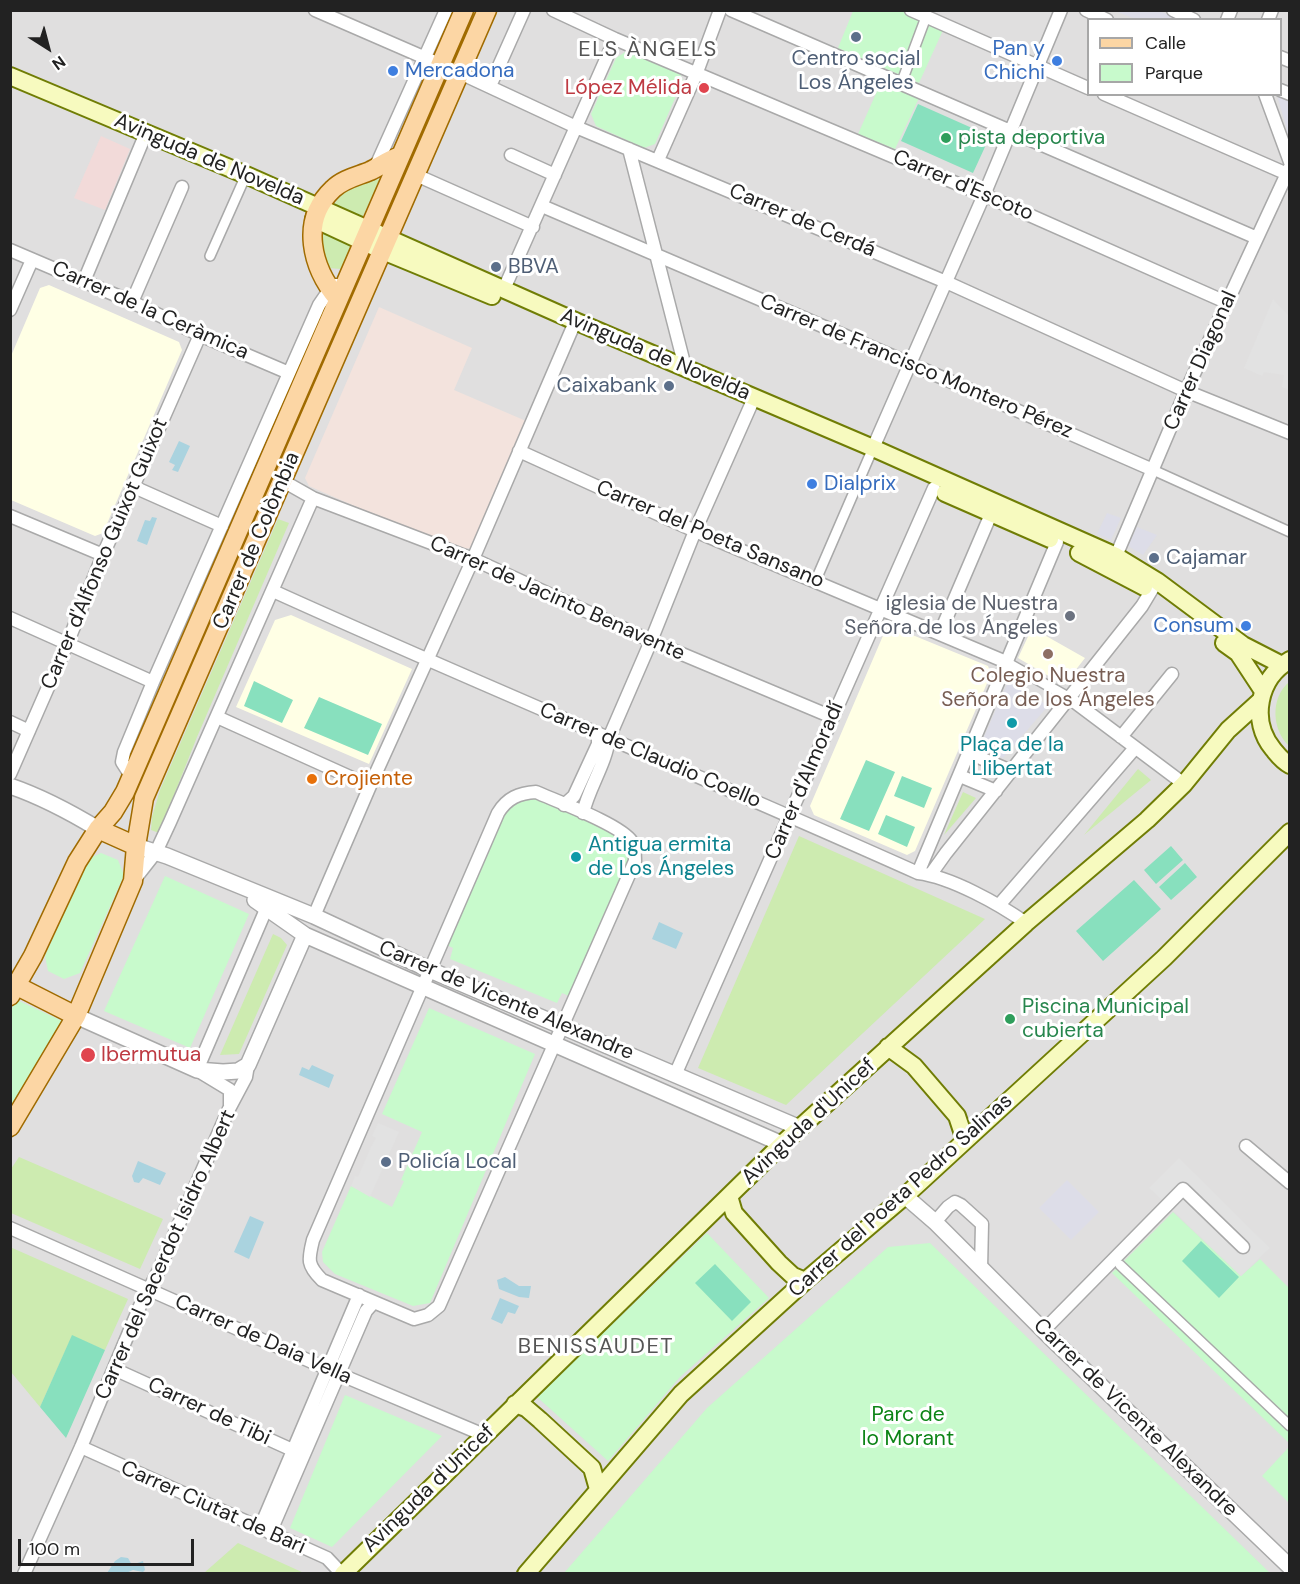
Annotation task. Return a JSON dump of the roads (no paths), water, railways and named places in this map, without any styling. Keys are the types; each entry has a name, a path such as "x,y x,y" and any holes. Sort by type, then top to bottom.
{"main road":[{"name":"Carrer de Colòmbia","path":"12,989 33,956 77,862 98,829 113,812 131,776 334,294 347,277 400,156 432,61 464,10"},
{"name":"Carrer de Colòmbia","path":"10,1127 76,1016 133,881 144,798 487,10"},
{"name":"Avinguda de Novelda","path":"10,76 246,175 316,213 365,236 504,289 685,367 752,402"},
{"path":"334,294 314,252 311,233 316,213 333,188 400,156"},
{"name":"Avinguda de Novelda","path":"385,244 572,329 752,402 1116,556 1238,653 1262,696"},
{"name":"Avinguda de Novelda","path":"871,453 934,488 1155,586 1244,645 1286,662"},
{"name":"Avinguda d'Unicef","path":"342,1574 782,1144 1026,923 1147,820 1184,784 1228,730 1262,696 1269,679 1286,662"},
{"path":"1262,696 1259,722 1265,740 1284,762 1290,765"},
{"path":"98,829 136,846"},
{"name":"Carrer del Poeta Pedro Salinas","path":"526,1574 681,1394 805,1281 905,1196 1164,958 1290,832"},
{"path":"12,989 76,1016"},
{"name":"Avinguda d'Unicef","path":"888,1047 914,1066 957,1116 965,1140"},
{"name":"Avinguda d'Unicef","path":"729,1196 734,1213 749,1230 793,1276 805,1281"},
{"path":"515,1404 526,1408 592,1468 598,1489"}],"street":[{"name":"Carrer de Cerdá","path":"315,10 334,14 576,127 946,282 1186,391 1290,433"},
{"path":"375,169 432,61 446,10"},
{"path":"490,86 524,10"},
{"path":"504,289 615,39 553,10"},
{"path":"658,160 697,72 720,10"},
{"path":"732,10 1257,238"},
{"path":"911,10 928,14 1087,87"},
{"path":"815,582 984,195 1061,10"},
{"path":"1086,10 1103,18"},
{"path":"1173,10 1190,18"},
{"path":"901,84 928,14"},
{"name":"Carrer d'Escoto","path":"615,39 984,195 1228,303"},
{"path":"1109,96 1288,168"},
{"path":"1266,96 1288,168"},
{"path":"84,281 147,133"},
{"path":"629,149 685,367"},
{"path":"511,155 555,175"},
{"name":"Carrer Diagonal","path":"1116,556 1186,391 1288,168"},
{"path":"210,256 246,175"},
{"path":"416,175 533,227"},
{"path":"132,302 182,187"},
{"name":"Carrer de Francisco Montero Pérez","path":"542,206 911,364 1290,532"},
{"name":"Carrer de la Ceràmica","path":"10,250 289,372"},
{"path":"10,310 32,260"},
{"name":"Carrer de Colòmbia","path":"131,776 122,762 124,752 153,682 319,305 334,294"},
{"path":"314,916 473,559 572,329"},
{"name":"Carrer d'Alfonso Guixot Guixot","path":"10,774 200,335"},
{"path":"564,804 574,796 651,641 695,531 752,402"},
{"name":"Carrer del Poeta Sansano","path":"519,451 695,531 1006,662 1068,697 1184,784"},
{"name":"Carrer de Jacinto Benavente","path":"283,481 313,498 473,559 651,641 832,717"},
{"path":"134,487 222,526"},
{"name":"Carrer d'Almoradí","path":"675,1074 934,488"},
{"name":"Carrer de Colòmbia","path":"133,881 156,852 313,498"},
{"path":"940,633 991,514"},
{"path":"10,516 103,555"},
{"path":"925,874 932,841 1057,543"},
{"path":"925,874 996,791 1155,586"},
{"name":"Carrer de Claudio Coello","path":"273,591 427,661 1000,904 1026,923"},
{"path":"10,618 153,682"},
{"path":"1121,737 1172,674"},
{"path":"217,717 370,786"},
{"path":"10,722 29,731"},
{"path":"583,813 586,800 608,749 604,735"},
{"path":"1000,904 1135,748"},
{"path":"969,753 1011,771"},
{"path":"960,776 996,791"},
{"path":"10,786 60,808 98,829"},
{"path":"536,792 583,813 617,829 631,840 635,850 635,861 439,1306 428,1315 414,1319 322,1280 312,1270 308,1258 313,1240 504,803 524,793 536,792"},
{"path":"932,841 941,848 949,848"},
{"name":"Carrer de Vicente Alexandre","path":"136,846 314,916 430,970 800,1128"},
{"name":"Carrer de Vicente Alexandre","path":"213,875 222,886 267,907 305,935 782,1144"},
{"path":"197,1070 267,907"},
{"name":"Carrer del Sacerdot Isidro Albert","path":"24,1574 81,1447 140,1306 167,1252 229,1109 246,1077 248,1065 305,935"},
{"path":"76,1016 197,1070 230,1090 229,1109"},
{"path":"197,1070 238,1071 248,1065"},
{"path":"1246,1146 1290,1183"},
{"path":"1044,1330 1183,1189 1243,1247"},
{"name":"Carrer de Vicente Alexandre","path":"905,1196 935,1222 1290,1567"},
{"path":"935,1222 955,1202 961,1204 982,1224 981,1269"},
{"name":"Carrer de Daia Vella","path":"10,1228 327,1369 484,1435"},
{"path":"1120,1265 1290,1426"},
{"path":"299,1453 327,1369 359,1295"},
{"path":"265,1531 366,1311 374,1302"},
{"name":"Carrer de Tibi","path":"114,1369 299,1453"},
{"name":"Carrer Ciutat de Bari","path":"81,1447 327,1558 342,1574"}],"water":[{"path":"179,441 190,446 178,472 172,470 175,465 169,462"},
{"path":"152,517 157,518 147,545 137,541 145,520 150,521"},
{"path":"659,922 683,933 676,949 652,939"},
{"path":"312,1065 334,1075 329,1088 299,1075 302,1067 309,1070"},
{"path":"138,1161 166,1173 160,1185 143,1178 139,1183 134,1182 132,1176"},
{"path":"250,1216 264,1222 249,1259 234,1252"},
{"path":"505,1277 519,1286 531,1286 529,1298 519,1297 499,1289 497,1280"},
{"path":"500,1298 519,1306 515,1314 508,1312 502,1324 491,1319"},
{"path":"121,1557 128,1558 132,1565 143,1561 145,1570 143,1572 133,1570 126,1573 107,1573 115,1561"}],"place":[{"name":"Centro social Los Ángeles","path":"856,37"},
{"name":"Pan y Chichi","path":"1057,61"},
{"name":"Mercadona","path":"393,71"},
{"name":"López Mélida","path":"704,88"},
{"name":"pista deportiva","path":"946,138"},
{"name":"BBVA","path":"496,267"},
{"name":"Caixabank","path":"669,386"},
{"name":"Dialprix","path":"812,484"},
{"name":"Cajamar","path":"1154,558"},
{"name":"iglesia de Nuestra Señora de los Ángeles","path":"1070,616"},
{"name":"Consum","path":"1246,626"},
{"name":"Colegio Nuestra Señora de los Ángeles","path":"1048,654"},
{"name":"Plaça de la Llibertat","path":"1012,723"},
{"name":"Crojiente","path":"312,779"},
{"name":"Antigua ermita de Los Ángeles","path":"576,857"},
{"name":"Piscina Municipal cubierta","path":"1010,1019"},
{"name":"Ibermutua","path":"88,1055"},
{"name":"Policía Local","path":"386,1162"}],"district":[{"name":"ELS ÀNGELS","path":"648,50"},
{"name":"BENISSAUDET","path":"596,1347"}],"park label":[{"name":"Parc de lo Morant","path":"908,1427"}]}
